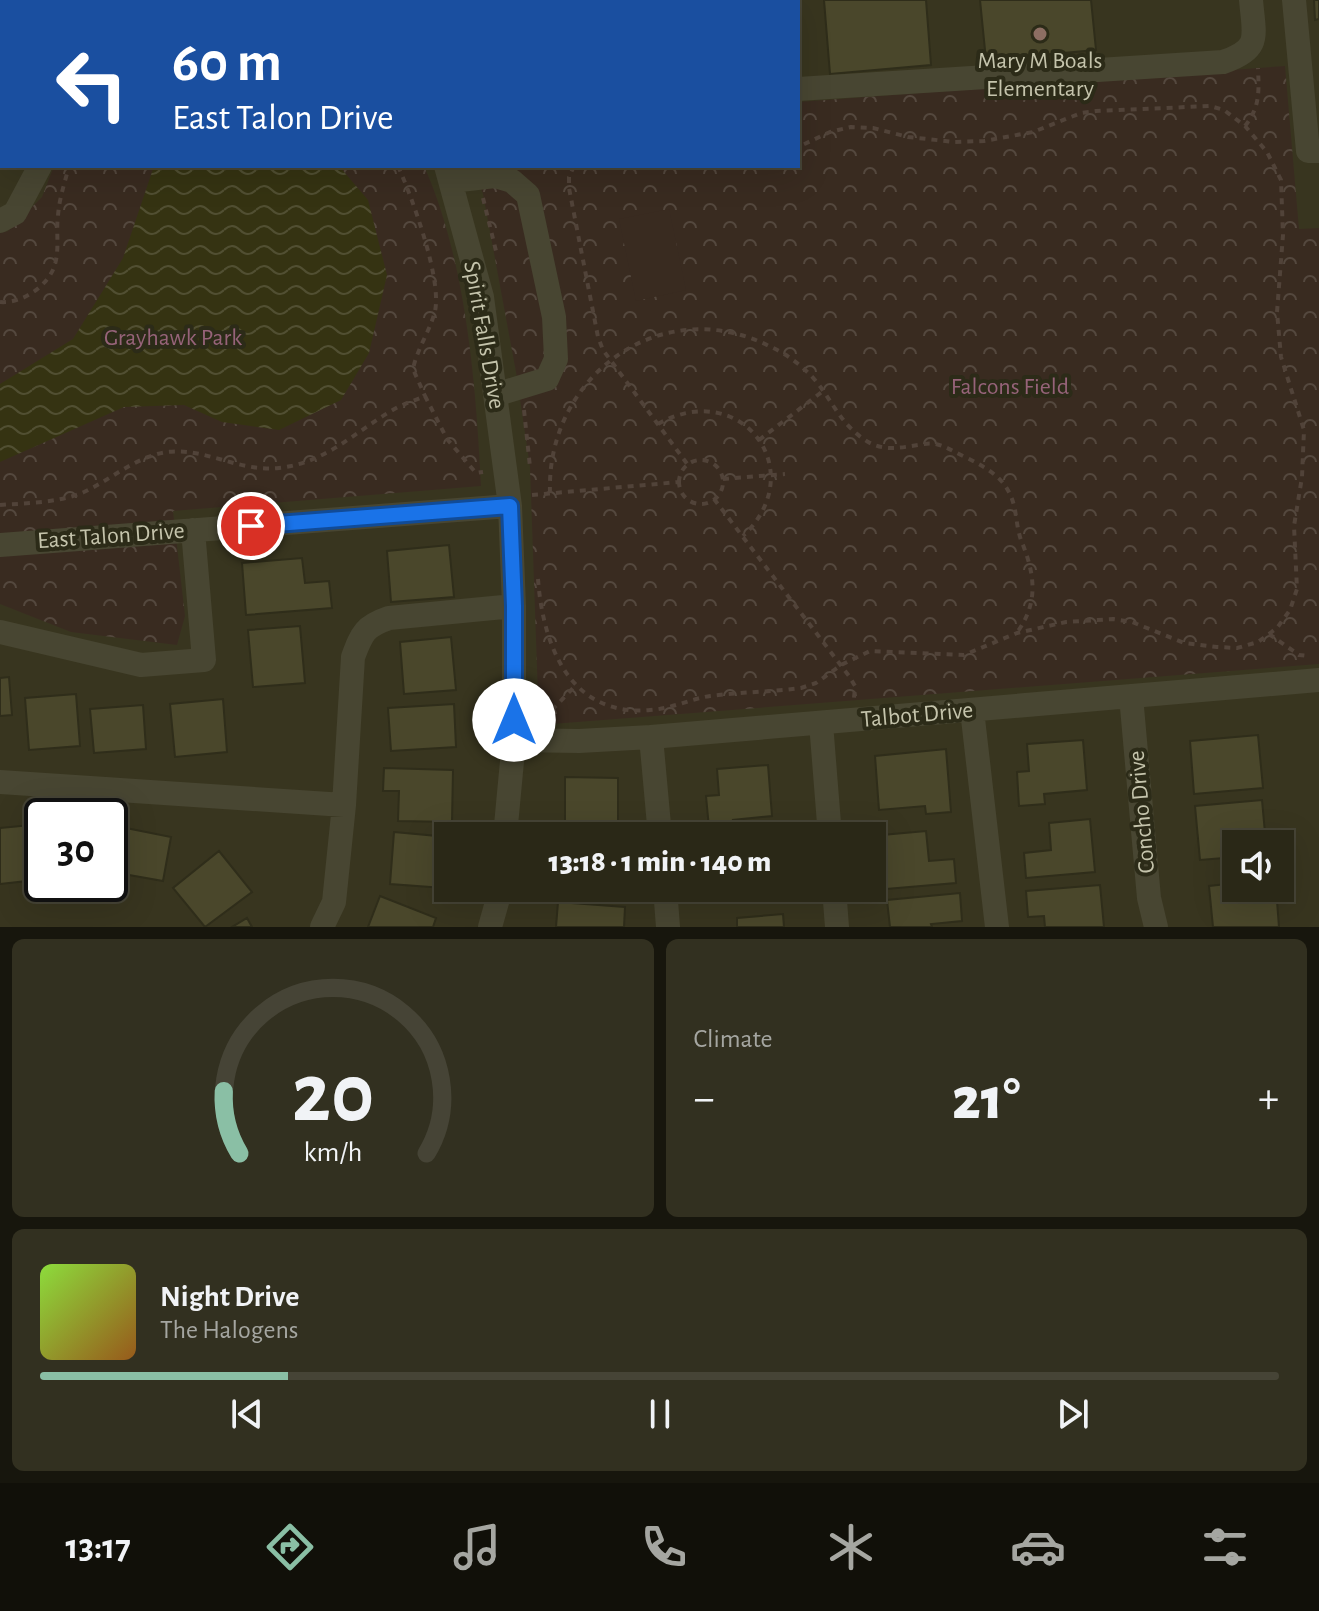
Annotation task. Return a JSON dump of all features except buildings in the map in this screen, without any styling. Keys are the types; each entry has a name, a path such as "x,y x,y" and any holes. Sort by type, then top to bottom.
{"street":[{"path":"800,89 1223,62 1242,56 1250,48 1254,37 1251,0"},
{"path":"1294,0 1308,151 1319,151"},
{"path":"0,221 15,213 39,168"},
{"path":"449,173 495,176 512,181 528,195 554,317 556,359 547,379 495,395"},
{"name":"Spirit Falls Drive","path":"449,173 482,297 505,470 522,508 514,606 514,740 506,822"},
{"name":"East Talon Drive","path":"0,545 522,508"},
{"path":"0,632 141,665 204,660 193,530"},
{"path":"322,927 334,902 344,805 353,657 361,636 371,624 389,618 514,606"},
{"name":"Talbot Drive","path":"514,740 579,741 651,737 1131,696 1317,668"},
{"name":"Concho Drive","path":"1131,696 1149,898 1156,927"},
{"path":"972,710 997,927"},
{"path":"830,822 832,722"},
{"path":"651,737 659,822"},
{"path":"0,782 344,805"},
{"path":"490,927 497,902"},
{"path":"666,902 668,927"},
{"path":"835,902 837,927"}],"path":[{"path":"1245,126 1254,115 1260,99 1257,57 1261,50 1250,48"},
{"path":"538,570 544,621 563,671 575,686 595,700 648,711 706,697 801,688 816,683 841,665 870,651 964,655 1017,633 1066,622 1113,619 1132,622 1184,643 1237,648 1258,642 1277,628 1290,610 1297,589 1294,526 1302,477 1304,430 1281,357 1277,312 1283,235 1281,180 1267,152 1245,126 1224,110 1210,106 1187,107 1081,113 1033,132 984,141 955,142 851,127 830,132 800,146"},
{"path":"0,302 14,303 26,297 42,283 56,263 57,216 69,168"},
{"path":"399,168 433,274 436,301 435,313 413,369 447,439 476,473 530,467"},
{"path":"573,168 569,188 598,337 609,361 688,465"},
{"path":"550,493 550,469 559,428 580,391 609,361 627,349 668,333 689,330 732,333 763,343 791,359 823,391 846,426 868,442 902,449 938,443 1002,478 1011,496 1033,581 1034,600 1028,618 1017,633"},
{"path":"759,440 823,391"},
{"path":"0,505 49,501 83,492 129,465 156,454 191,451 253,469 281,468 338,449 395,408 425,396"},
{"path":"658,424 687,411 720,412 735,418 759,440 771,475 769,499 763,513 743,536"},
{"path":"697,460 709,461 719,469 723,479 720,492 706,503 693,502 684,494 679,482 682,471 697,460"},
{"path":"723,479 785,474"},
{"path":"522,508 532,495 531,482"},
{"path":"532,495 679,482"},
{"path":"714,499 855,686 854,702 841,704 832,722"},
{"path":"1269,634 1317,668"},
{"path":"552,710 575,686"}],"green space":[{"name":"Falcons Field","path":"1285,66 1299,229 1319,228 1319,664 539,725 530,467 483,194 474,168 800,168 800,102"},
{"name":"Grayhawk Park","path":"53,168 425,168 450,241 459,282 472,365 481,486 173,511 185,616 177,645 71,632 0,604 0,233 8,231 42,197"},
{"path":"669,209 686,290 636,301 619,219"}],"water":[{"path":"153,168 341,168 368,200 387,275 369,353 341,400 279,430 222,422 184,405 124,407 0,462 0,384 73,339 123,258"}],"place":[{"name":"Mary M Boals Elementary","path":"1040,34"}],"route":[{"path":"251,526 510,506 514,720"}]}
